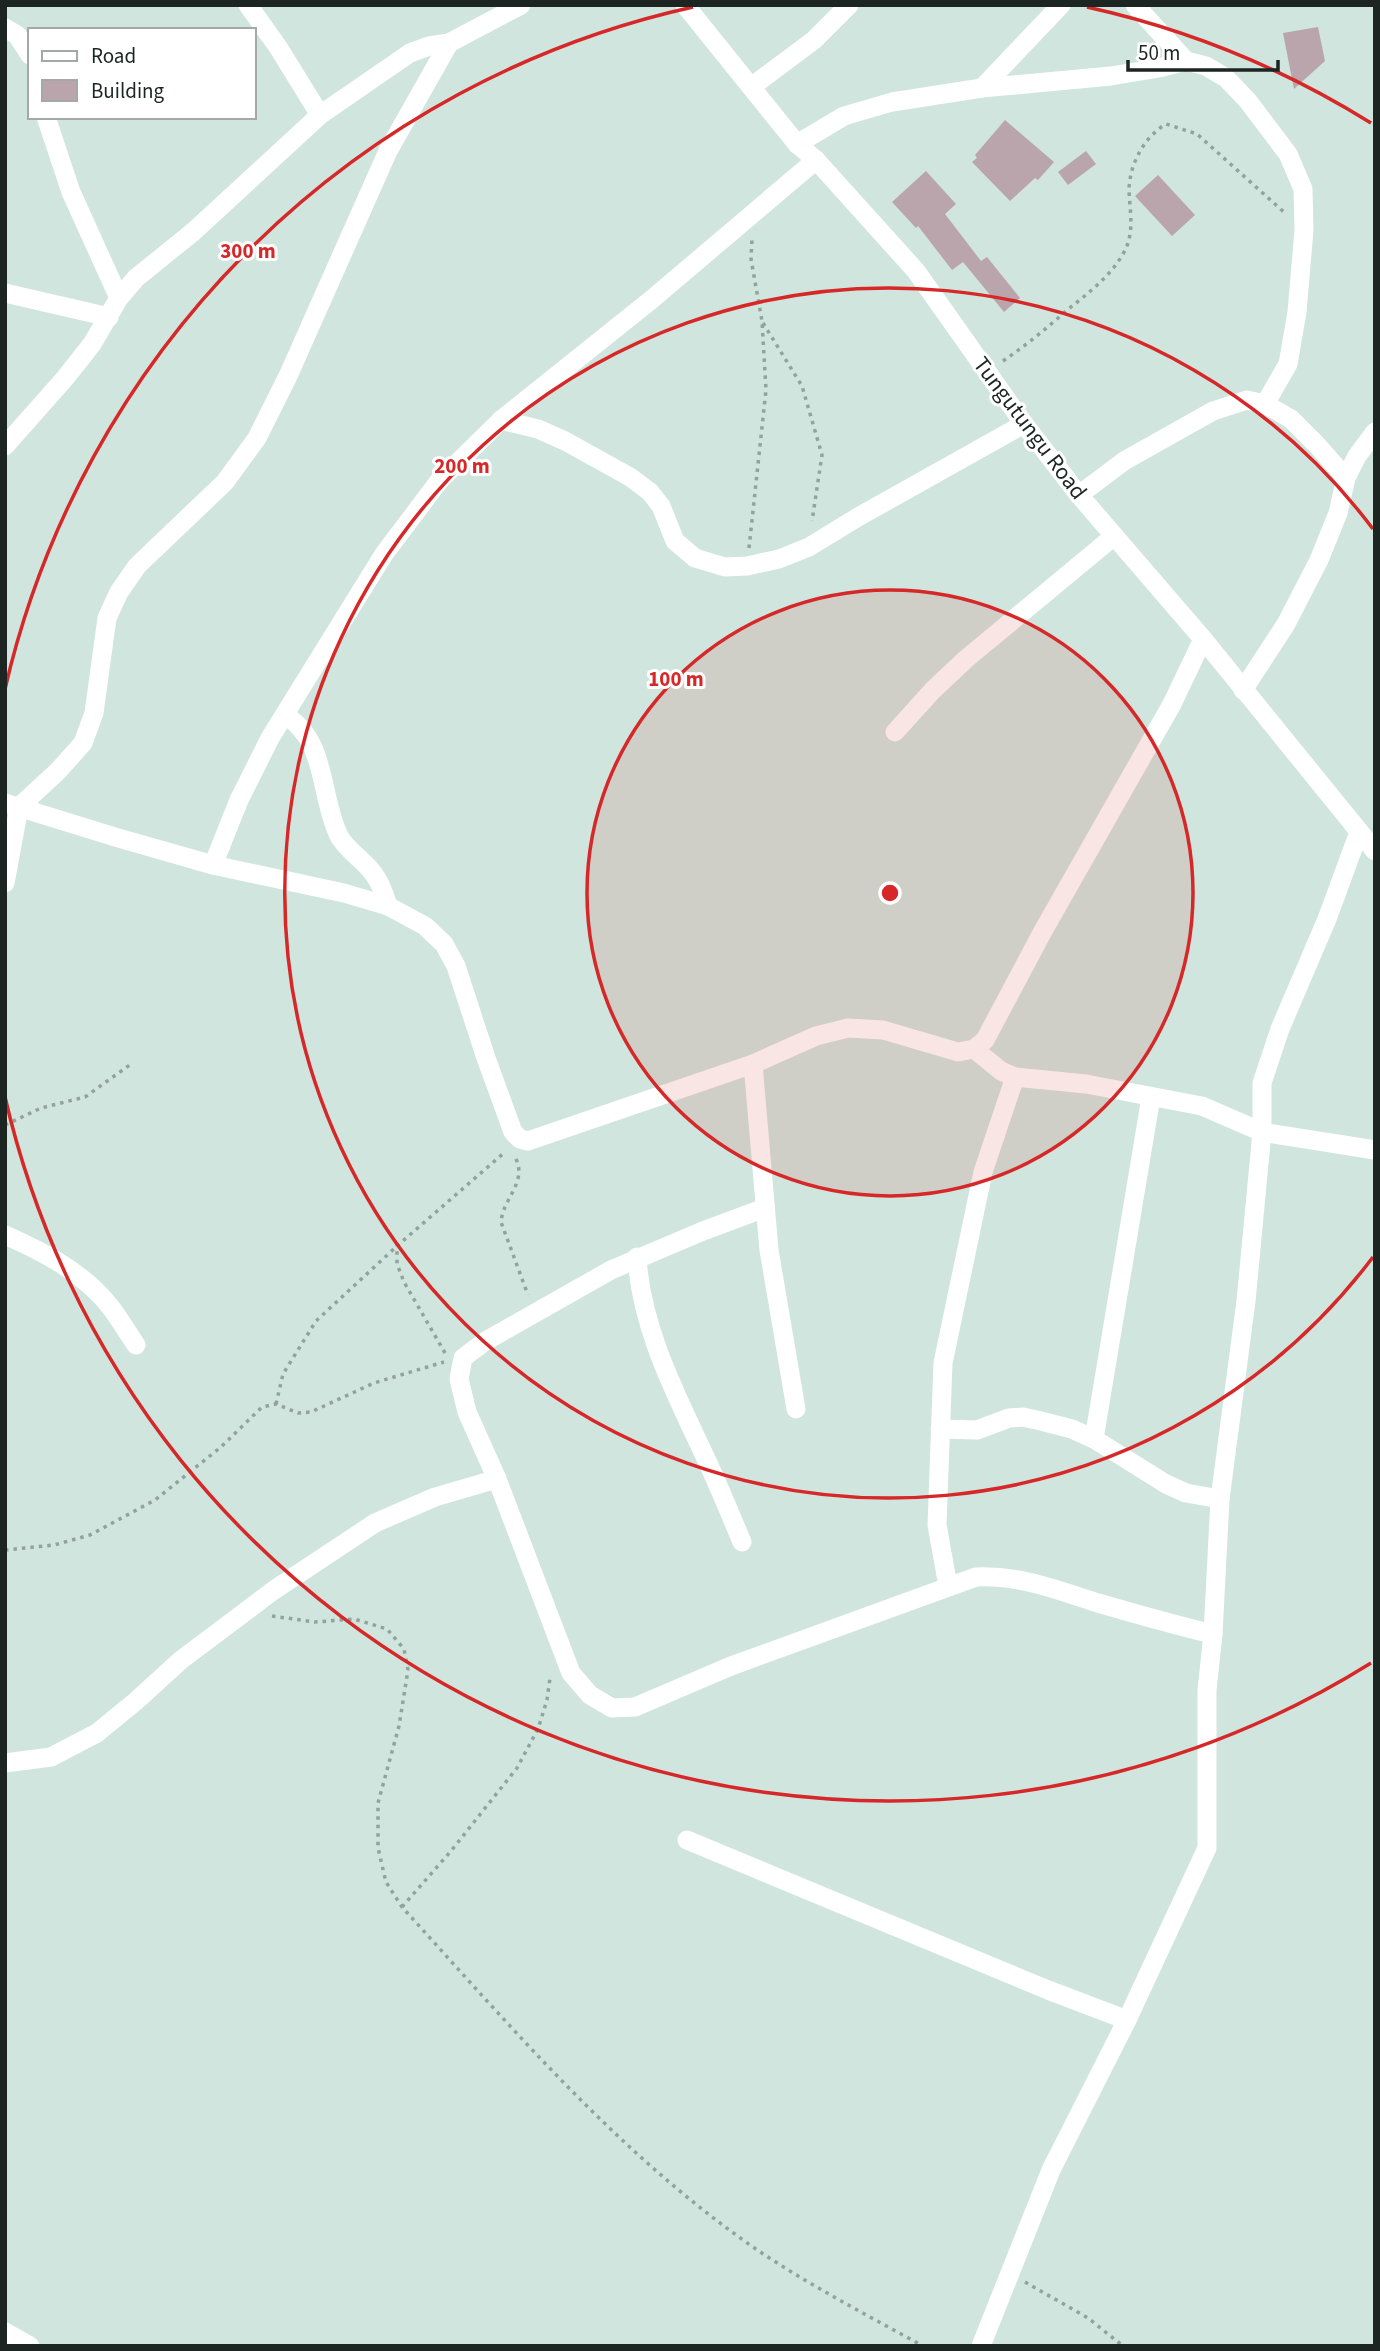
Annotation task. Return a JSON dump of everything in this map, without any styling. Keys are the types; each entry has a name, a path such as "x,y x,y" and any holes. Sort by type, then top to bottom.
{"street":[{"path":"248,5 320,115"},
{"path":"5,883 12,805 58,771 83,743 94,713 107,618 119,592 137,566 225,482 257,438 288,376 388,151 449,43 486,13 521,5"},
{"name":"Tungutungu Road","path":"685,5 797,144 816,160 916,271 1024,424 1079,495 1203,639 1375,851"},
{"path":"751,87 814,40 849,5"},
{"path":"982,88 1061,5"},
{"path":"1135,5 1186,61"},
{"path":"5,28 17,35 28,52"},
{"path":"5,446 92,344 119,298 136,278 193,232 320,115 410,54 429,46 449,43"},
{"path":"797,144 844,116 892,102 982,88 1111,76 1186,61 1206,66 1226,78 1248,101 1288,154 1303,189 1304,230 1297,312 1288,364 1265,404"},
{"path":"47,119 71,192 119,298"},
{"path":"213,865 239,800 270,738 384,554 439,481 501,420 650,300 816,160"},
{"path":"5,293 108,317"},
{"path":"1079,495 1124,461 1213,411 1247,400 1265,404 1292,419 1346,478"},
{"path":"501,420 538,429 565,440 630,477 650,492 661,506 675,541 695,558 725,567 747,566 779,559 808,547 1024,424"},
{"path":"1243,690 1286,624 1319,560 1338,513 1346,478 1357,456 1375,432"},
{"path":"895,732 966,659 1113,537"},
{"path":"12,805 213,865 344,892 388,906 425,926 444,944 456,966 515,1143 545,1136 753,1064 816,1036 848,1028 883,1030 958,1052 974,1049 985,1040 1049,919 1172,704 1203,639"},
{"path":"285,715 302,727 310,739 326,788 332,821 341,840 376,876 388,906"},
{"path":"981,2346 1051,2170 1127,2020 1207,1848 1207,1690 1213,1634 1220,1499 1246,1301 1262,1132 1262,1083 1280,1029 1327,919 1359,832"},
{"path":"974,1049 1001,1071 1015,1076 1086,1084 1202,1106 1262,1132 1375,1150"},
{"path":"753,1064 769,1250 796,1409"},
{"path":"948,1586 937,1525 943,1363 984,1172 1015,1076"},
{"path":"1094,1439 1151,1097"},
{"path":"765,1208 637,1257 577,1287 484,1342 463,1358 459,1379 467,1412 497,1479 571,1673 590,1695 612,1709 635,1707 731,1666 976,1577 1001,1576 1036,1583 1164,1623 1213,1634"},
{"path":"5,1235 40,1251 80,1278 110,1307 136,1345"},
{"path":"637,1257 638,1281 645,1313 742,1542"},
{"path":"940,1429 977,1430 1009,1418 1023,1417 1072,1429 1094,1439 1166,1484 1186,1493 1220,1499"},
{"path":"5,1763 51,1757 97,1733 181,1660 375,1523 435,1497 497,1479"},
{"path":"687,1840 1048,1990 1127,2020"},
{"path":"5,2332 30,2346"}],"path":[{"path":"987,372 1024,347 1108,276 1125,252 1132,226 1129,189 1134,162 1153,132 1166,124 1197,134 1304,230"},
{"path":"747,566 766,390 762,321 751,259 754,212"},
{"path":"762,321 802,386 821,455 808,547"},
{"path":"5,1125 41,1108 85,1097 131,1064"},
{"path":"276,1404 283,1374 316,1321 515,1143 520,1179 502,1211 501,1222 534,1313"},
{"path":"5,1550 54,1545 90,1535 155,1500 221,1447 261,1407 276,1404 298,1413 311,1412 374,1383 449,1361 404,1282 397,1264 397,1246"},
{"path":"243,1614 315,1622 354,1619 387,1629 404,1649 408,1670 399,1726 378,1802 378,1847 386,1882 402,1907 557,2077 611,2132 752,2246 825,2292 923,2346"},
{"path":"402,1907 517,1768 538,1729 547,1700 552,1667"},
{"path":"1009,2272 1088,2318 1123,2346"}],"building":[{"path":"1318,27 1325,61 1294,89 1283,33"},
{"path":"1005,120 1054,162 1038,180 1035,178 1010,201 972,162"},
{"path":"1086,151 1096,164 1068,185 1058,172"},
{"path":"926,171 956,204 945,214 981,261 987,257 1020,298 1004,312 963,262 952,270 918,226 916,228 892,202"},
{"path":"1158,175 1195,215 1172,236 1135,196"}]}
